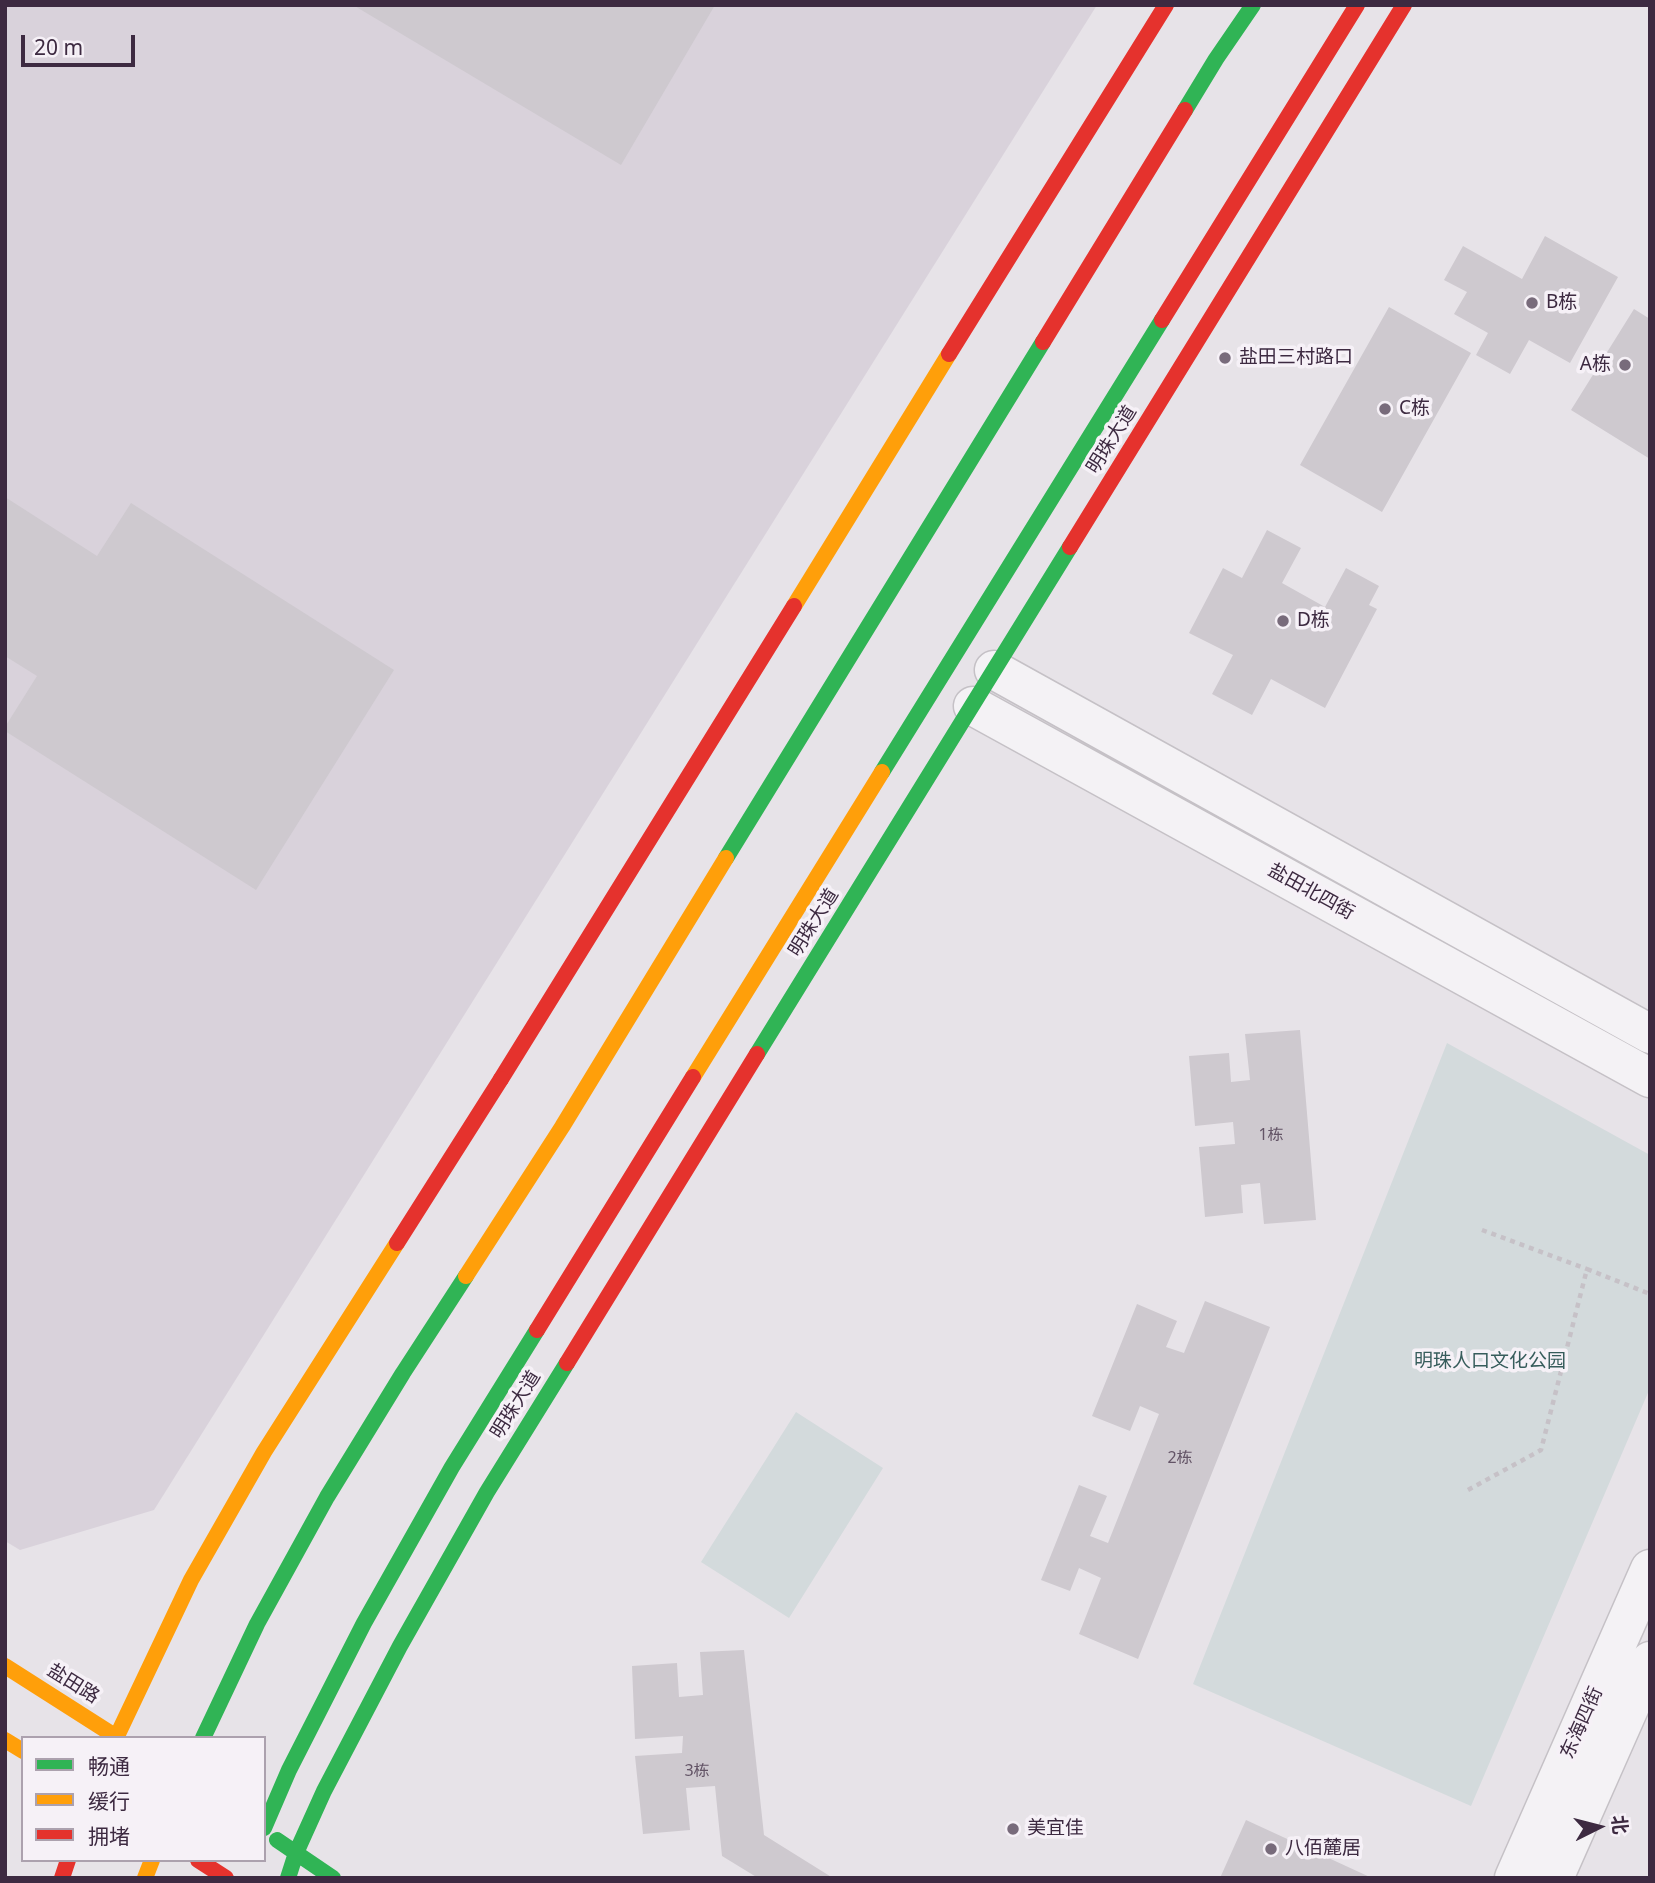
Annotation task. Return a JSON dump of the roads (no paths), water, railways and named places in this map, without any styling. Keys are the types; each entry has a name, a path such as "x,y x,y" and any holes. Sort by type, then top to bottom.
{"street":[{"path":"118,1736 191,1580 264,1452 501,1079 1166,5"},
{"path":"204,1736 257,1624 327,1497 403,1373 562,1128 1209,71 1253,5"},
{"name":"明珠大道","path":"266,1824 289,1770 364,1623 452,1467 1357,5"},
{"name":"明珠大道","path":"288,1878 296,1853 324,1791 400,1646 487,1493 1404,5"},
{"path":"995,670 1650,1034"},
{"name":"盐田北四街","path":"973,706 1650,1078"},
{"name":"东海四街","path":"1543,1872 1650,1569"},
{"name":"东海四街","path":"1543,1872 1650,1661"},
{"name":"盐田路","path":"5,1666 114,1736"},
{"path":"5,1740 21,1750"},
{"path":"266,1830 333,1878"},
{"path":"201,1862 226,1878"}],"place":[{"name":"B栋","path":"1532,303"},
{"name":"盐田三村路口","path":"1225,358"},
{"name":"A栋","path":"1625,365"},
{"name":"C栋","path":"1385,409"},
{"name":"D栋","path":"1283,621"},
{"name":"美宜佳","path":"1013,1829"},
{"name":"八佰麓居","path":"1271,1849"}],"park label":[{"name":"明珠人口文化公园","path":"1490,1362"}]}
